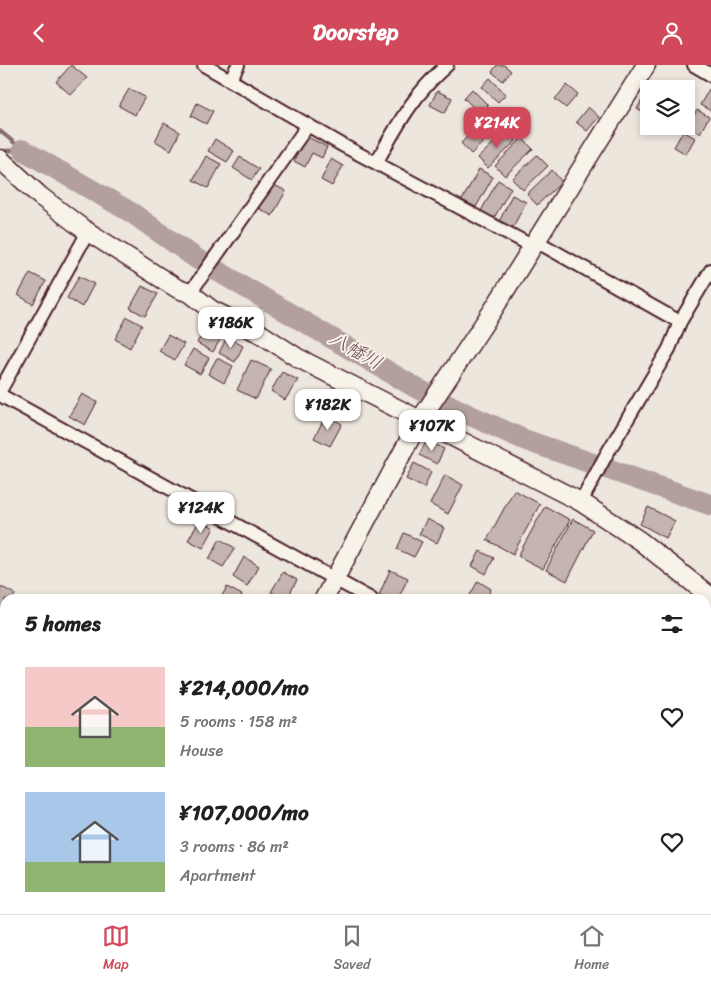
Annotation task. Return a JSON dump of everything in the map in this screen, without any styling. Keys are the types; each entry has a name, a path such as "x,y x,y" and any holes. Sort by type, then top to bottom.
{"street":[{"path":"204,65 376,163 532,246 543,245 680,322"},
{"path":"230,80 238,65"},
{"path":"376,163 408,106 429,81 447,65"},
{"path":"327,594 425,414 646,65"},
{"path":"694,65 711,75"},
{"path":"190,293 217,251 308,125"},
{"path":"0,159 40,196 88,232 178,289 190,293 212,310 260,334 298,358 425,414 581,502 640,541 707,594"},
{"path":"88,232 0,393 362,594"},
{"path":"581,502 605,457 669,349 680,322 711,270"}],"building":[{"path":"71,65 87,78 71,95 56,82"},
{"path":"497,65 504,65 511,71 503,81 492,72"},
{"path":"490,78 506,94 498,102 482,87"},
{"path":"567,85 578,94 566,108 555,99"},
{"path":"129,89 145,97 135,115 119,106"},
{"path":"472,89 488,105 480,114 464,98"},
{"path":"709,89 711,90 711,111 700,105"},
{"path":"437,91 452,98 445,113 430,105"},
{"path":"197,103 213,111 206,124 191,116"},
{"path":"588,107 599,117 587,131 576,122"},
{"path":"697,110 709,117 700,133 695,130 695,114"},
{"path":"488,116 499,127 471,154 461,143"},
{"path":"164,123 180,132 171,150 155,141"},
{"path":"506,131 516,141 488,168 478,158"},
{"path":"681,135 690,135 695,138 686,154 674,147"},
{"path":"306,136 327,147 322,158 312,153 305,167 294,161"},
{"path":"522,138 533,149 505,176 495,166"},
{"path":"215,139 234,151 227,162 208,151"},
{"path":"537,155 548,166 523,190 512,179"},
{"path":"206,156 221,164 208,188 193,180"},
{"path":"240,157 259,169 252,180 233,168"},
{"path":"331,159 343,166 332,186 321,180"},
{"path":"479,169 493,177 476,207 462,200"},
{"path":"552,170 562,182 537,205 527,194"},
{"path":"498,180 511,188 494,218 481,211"},
{"path":"272,184 286,191 272,216 258,208"},
{"path":"512,195 526,202 512,229 499,222"},
{"path":"30,273 46,281 33,304 18,295"},
{"path":"79,276 94,284 82,307 67,298"},
{"path":"142,286 158,294 145,316 130,308"},
{"path":"127,317 142,325 130,348 115,339"},
{"path":"206,327 222,336 213,352 197,343"},
{"path":"168,335 184,344 175,360 159,351"},
{"path":"227,337 243,346 235,362 219,353"},
{"path":"193,349 209,358 200,374 184,365"},
{"path":"217,358 233,366 224,383 208,374"},
{"path":"251,360 271,369 256,399 237,390"},
{"path":"282,372 298,380 285,400 271,391"},
{"path":"82,394 97,402 85,425 69,416"},
{"path":"326,415 342,424 330,446 314,438"},
{"path":"427,440 444,449 437,464 419,455"},
{"path":"414,463 431,472 424,488 406,479"},
{"path":"445,475 463,485 448,514 430,504"},
{"path":"514,490 540,504 513,554 487,540"},
{"path":"545,506 570,520 543,569 518,556"},
{"path":"648,507 675,521 666,538 640,524"},
{"path":"427,519 444,528 437,543 419,534"},
{"path":"573,519 593,530 567,581 546,570"},
{"path":"200,520 214,528 203,548 188,540"},
{"path":"404,533 422,542 414,557 397,549"},
{"path":"220,539 235,548 223,567 209,559"},
{"path":"480,551 494,558 486,574 472,566"},
{"path":"244,557 259,566 247,586 233,577"},
{"path":"390,570 408,578 400,594 379,594"},
{"path":"283,572 297,580 290,594 276,594 271,592"},
{"path":"478,581 491,589 488,594 471,594"},
{"path":"0,586 15,594 0,594"},
{"path":"227,587 240,594 223,594"}],"waterway":[{"name":"八幡川","path":"0,131 23,150 0,151"},
{"name":"八幡川","path":"23,150 132,213 197,259 418,389 525,440 711,505"}]}
